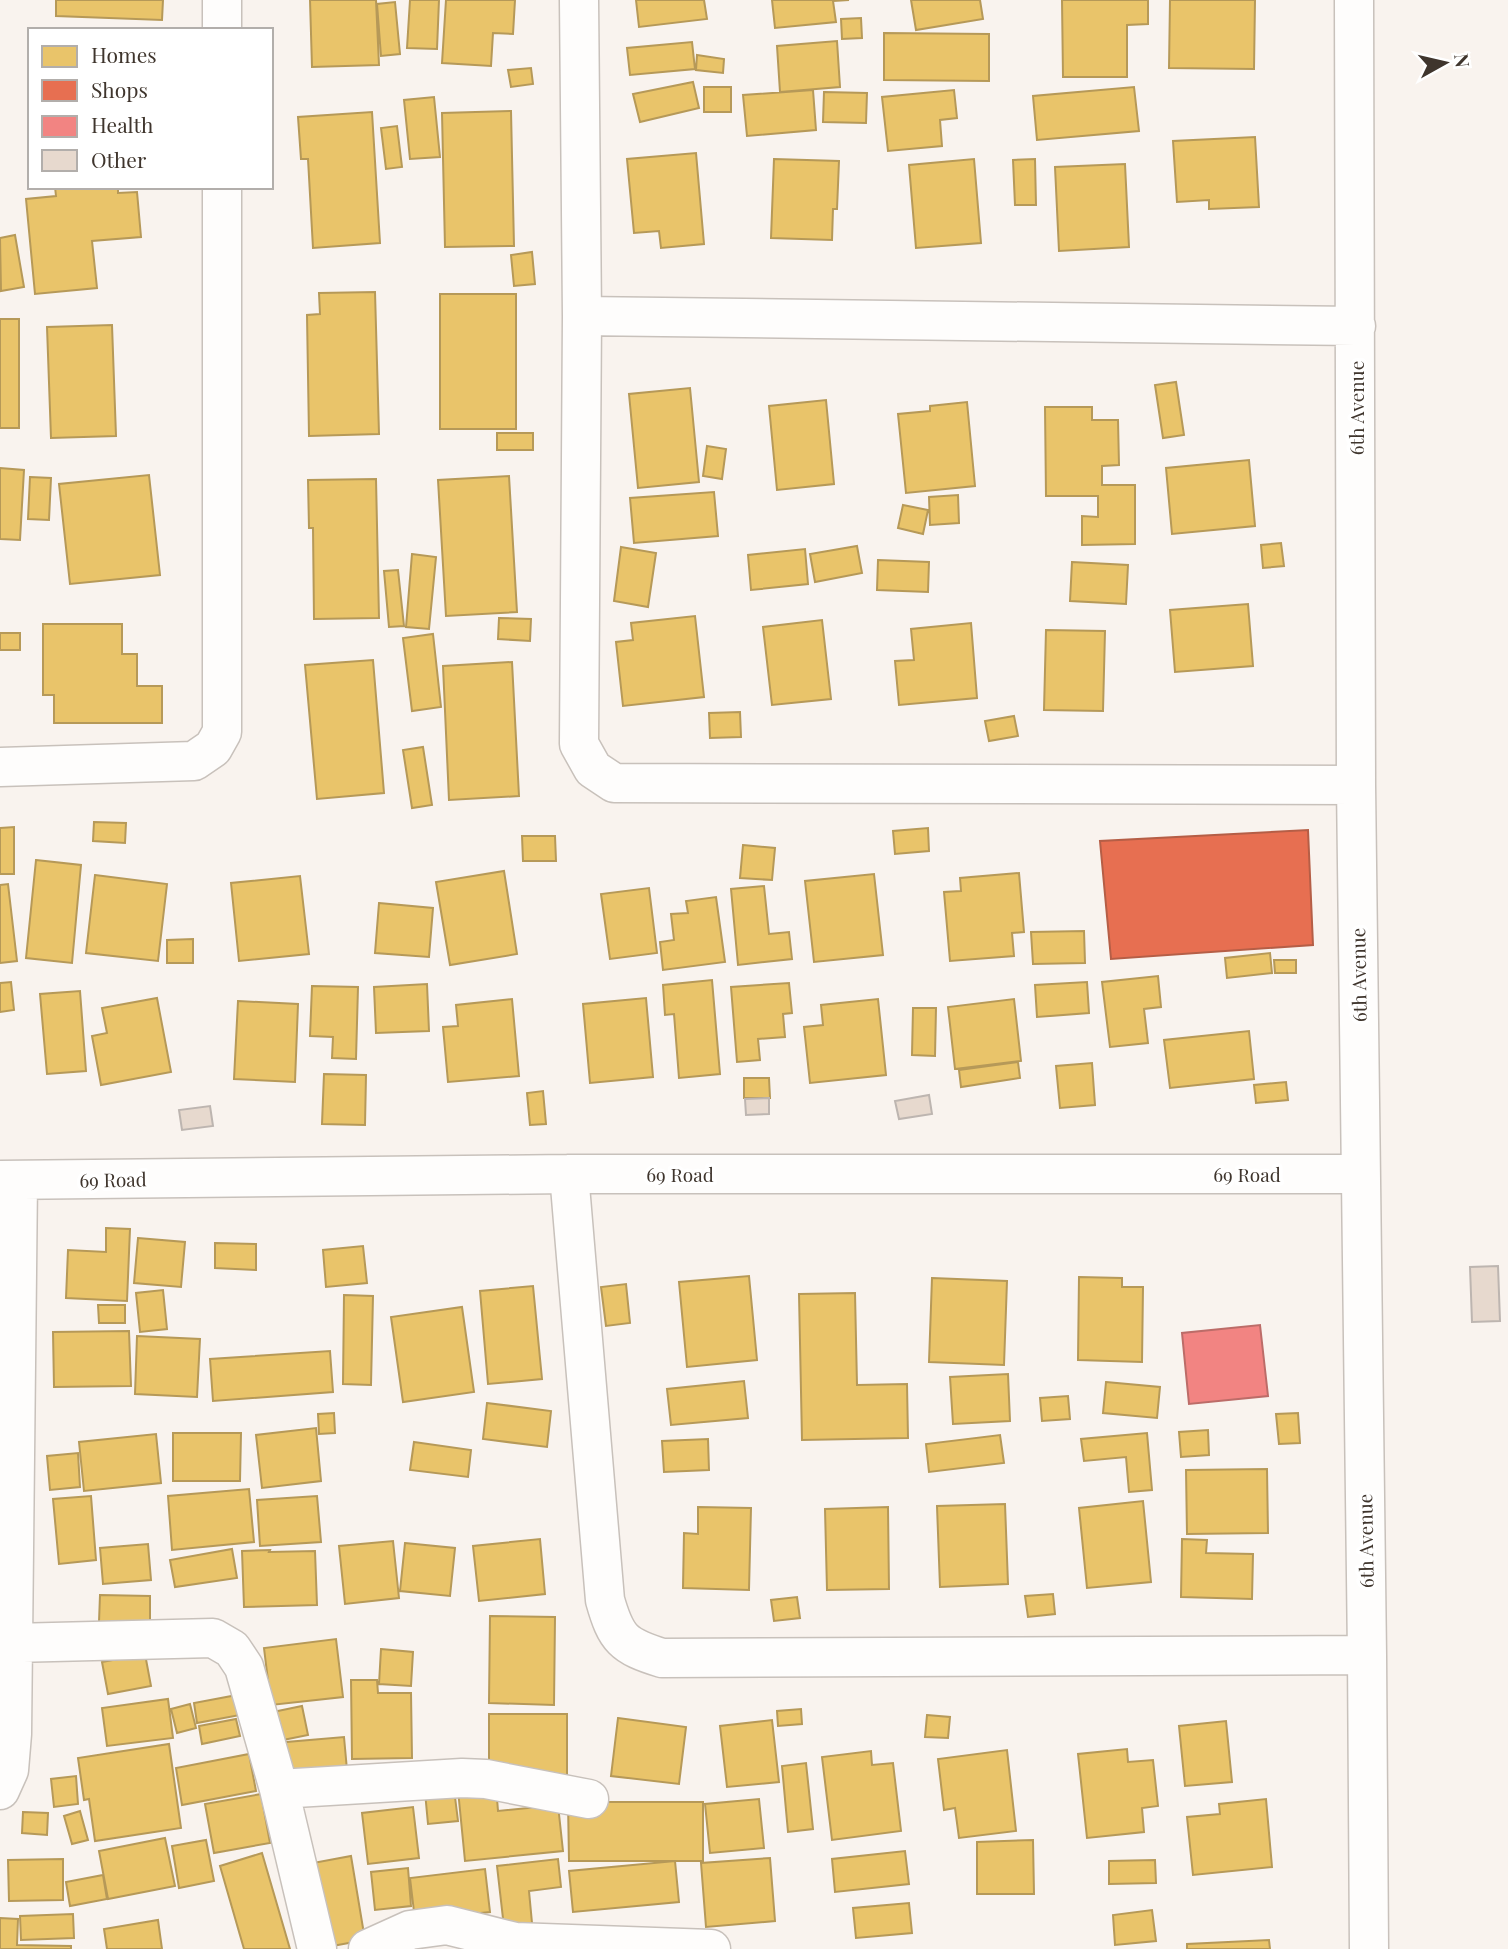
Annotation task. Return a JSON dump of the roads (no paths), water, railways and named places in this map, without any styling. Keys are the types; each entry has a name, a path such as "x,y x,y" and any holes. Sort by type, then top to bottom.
{"street":[{"path":"222,0 222,28"},
{"path":"579,0 582,316 579,744 593,769 614,783 1356,785"},
{"name":"6th Avenue","path":"1354,0 1356,785 1369,1949"},
{"path":"0,767 194,761 213,748 222,732 222,189"},
{"path":"582,316 1356,326"},
{"path":"569,1174 605,1600 612,1625 622,1640 640,1651 662,1658 1367,1655"},
{"name":"69 Road","path":"9,1180 569,1174 1360,1174"},
{"path":"0,1790 9,1770 12,1734 9,1180"},
{"path":"13,1643 213,1638 232,1649 244,1667 279,1789 317,1949"},
{"path":"279,1789 486,1779 589,1799"},
{"path":"368,1949 410,1930 447,1925 516,1942 711,1949"}]}
